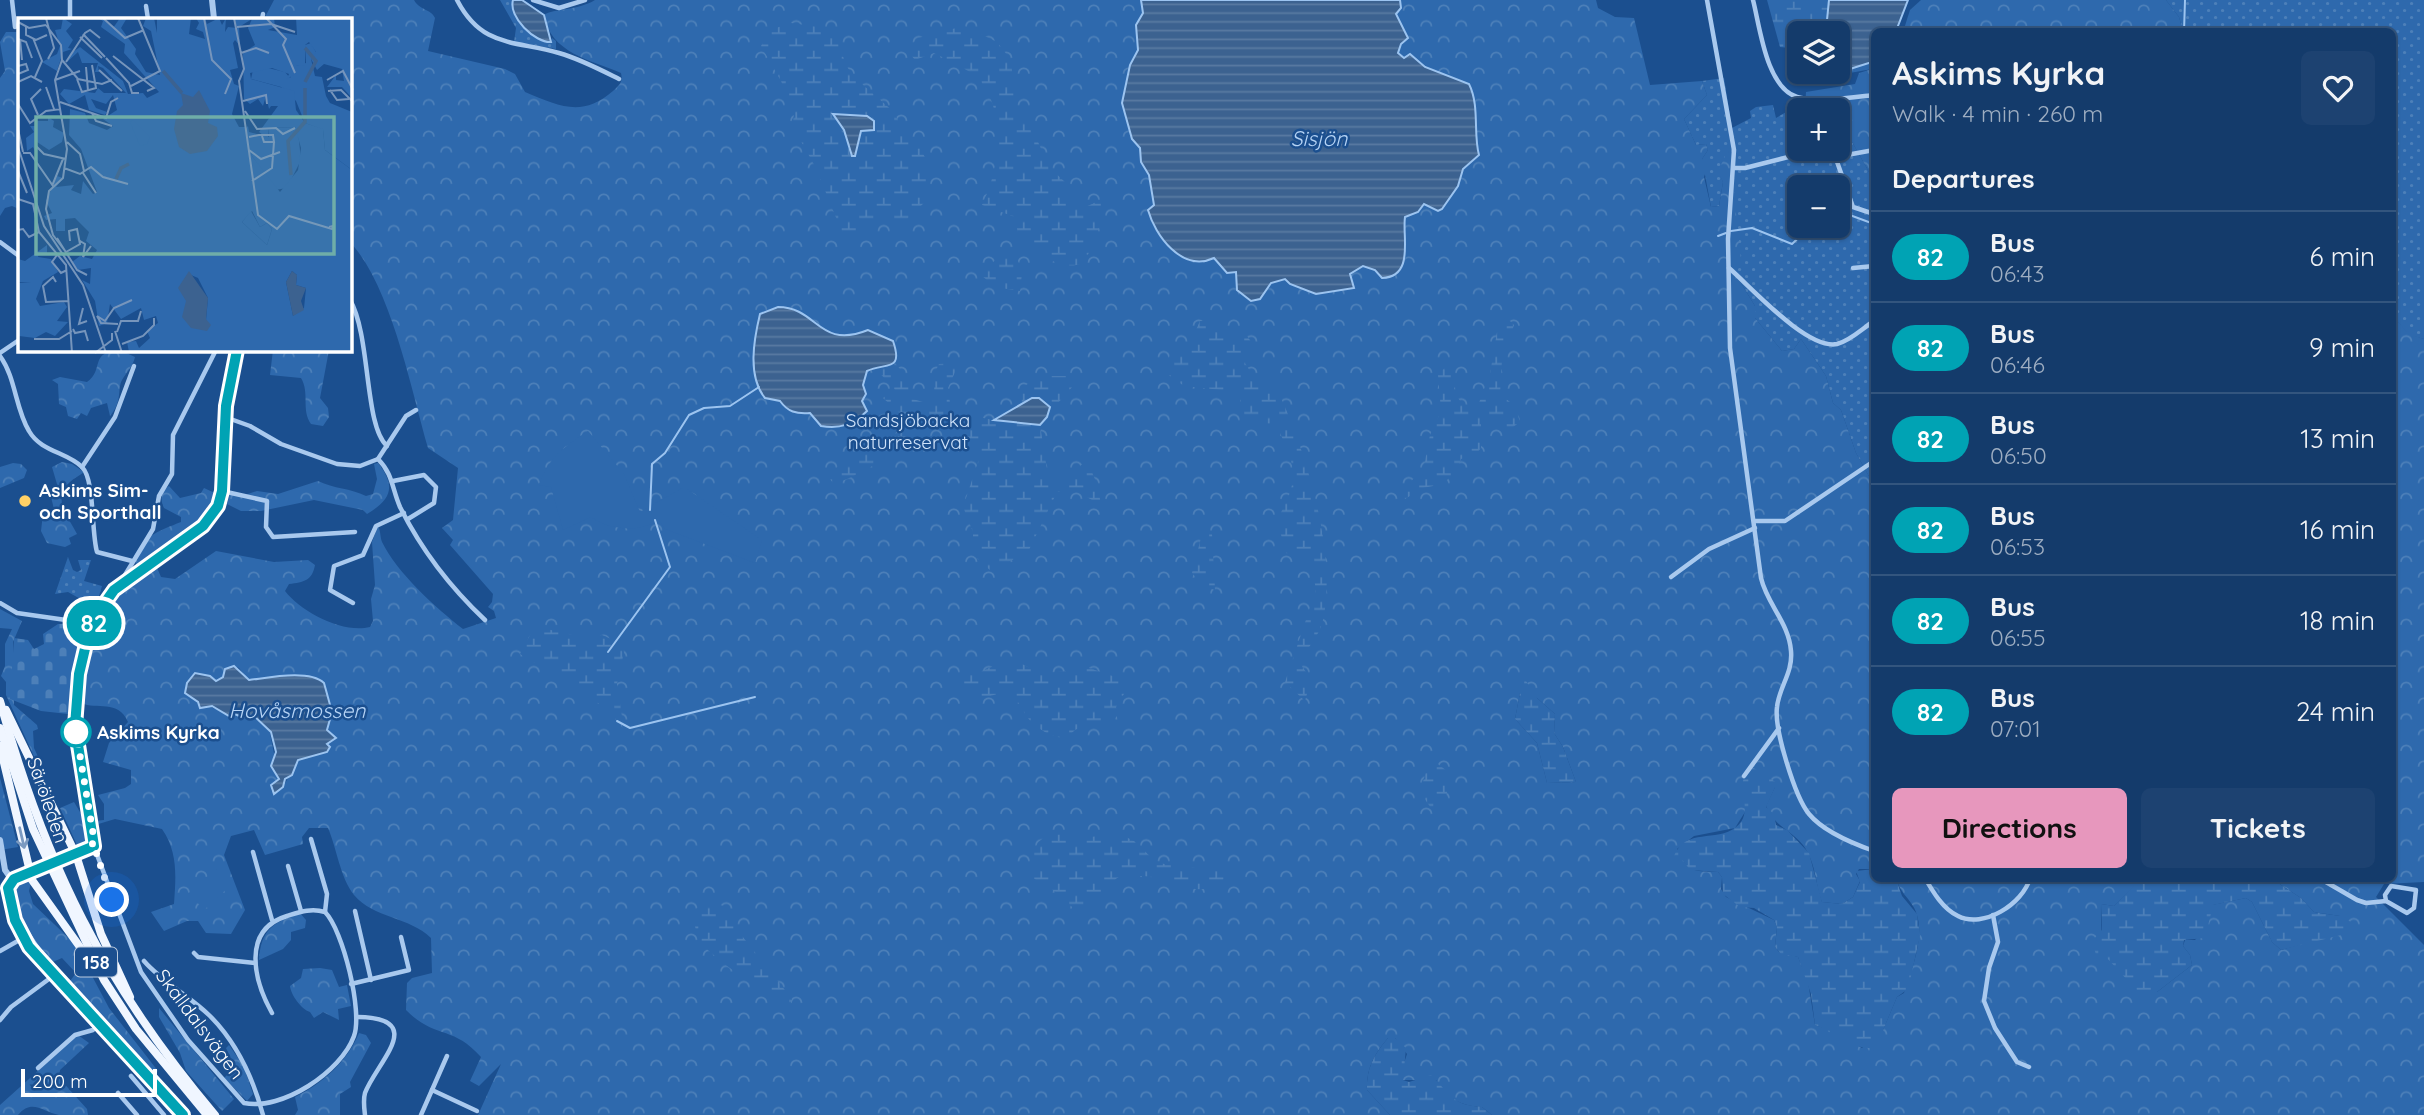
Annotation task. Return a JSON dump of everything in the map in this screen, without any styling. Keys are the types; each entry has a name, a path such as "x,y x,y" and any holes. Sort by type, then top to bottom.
{"main road":[{"name":"158","path":"0,700 76,855 101,934 136,1013"},
{"name":"Säröleden","path":"0,700 24,785 64,888 103,961 136,1013 215,1115"},
{"name":"Säröleden","path":"0,729 33,829 104,980 136,1029 207,1115"},
{"name":"158","path":"0,746 36,887 104,980"}],"street":[{"path":"12,0 15,27"},
{"path":"70,0 70,18"},
{"path":"212,0 214,18"},
{"path":"457,0 472,22 491,37 574,58 619,79"},
{"path":"533,0 559,8 585,0"},
{"path":"1707,0 1733,142 1735,167 1728,268 1731,357 1763,587 1785,626 1791,648 1790,668 1777,705 1779,727 1796,784 1810,815 1871,850"},
{"path":"1753,0 1774,75 1789,92 1806,98 1871,95"},
{"path":"146,6 148,18"},
{"path":"1850,154 1871,150"},
{"path":"1735,167 1745,168 1787,156"},
{"path":"1837,161 1853,207 1871,213"},
{"path":"0,242 18,255"},
{"path":"1853,268 1871,266"},
{"path":"1728,268 1767,305 1823,343 1842,342 1871,323"},
{"path":"352,305 364,336 377,431 387,446"},
{"path":"18,341 0,354 9,371 32,435 50,450 82,467 91,489 91,524 97,552 132,561"},
{"path":"127,579 132,561 151,533 159,496 172,474 173,435 215,352"},
{"path":"237,352 225,417 222,491 265,500 268,506 266,530 276,538 355,531"},
{"path":"82,467 114,417 134,366"},
{"path":"225,417 250,426 281,444 337,464 360,466 378,460 406,416 416,410"},
{"path":"378,460 393,481 408,519 453,585 485,620"},
{"path":"1754,522 1785,521 1871,463"},
{"path":"393,481 421,475 431,479 436,487 434,503 408,519"},
{"name":"Skalldalsvägen","path":"222,491 216,510 203,526 127,579 106,600 94,624 80,666 75,720 78,754 94,843 91,848 96,852 141,972 165,1010 236,1097 244,1103 260,1105"},
{"path":"353,603 330,590 334,566 363,555 376,526 404,513"},
{"path":"1671,577 1709,549 1755,528"},
{"path":"0,603 23,614 94,624"},
{"path":"1744,776 1779,727"},
{"path":"260,1105 302,1088 337,1062 354,1037 358,1017 337,930 324,912 327,894 311,839"},
{"path":"0,840 5,870 12,880 9,899 23,938 53,976 100,1023 183,1115"},
{"path":"12,880 91,848"},
{"path":"253,852 272,920"},
{"path":"288,866 301,911"},
{"path":"1927,882 1955,915 1971,919 1993,915 2023,893 2028,882"},
{"path":"2327,882 2366,903 2386,901 2407,913 2414,908 2416,890 2391,886 2385,895 2386,901"},
{"path":"272,1013 259,990 255,963 263,931 272,920 301,911 324,912"},
{"path":"355,911 371,979"},
{"path":"1993,915 1998,942 1989,968 1984,1001 1995,1028 2017,1062 2029,1068"},
{"path":"351,984 409,970 401,937"},
{"path":"0,951 23,938"},
{"name":"Skalldalsvägen","path":"194,953 198,957 255,963"},
{"path":"144,961 214,1021 247,1066 263,1115"},
{"path":"141,972 150,967"},
{"path":"0,1020 11,1007 53,976"},
{"path":"358,1017 387,1021 394,1035 390,1053 365,1094 365,1115"},
{"path":"38,1068 75,1035 93,1030 100,1023"},
{"path":"421,1115 447,1056"},
{"path":"131,1076 164,1115"},
{"path":"432,1090 477,1111"},
{"path":"118,1094 137,1115"}],"green space":[{"name":"Sandsjöbacka naturreservat","path":"274,0 414,0 435,18 428,51 505,69 515,74 525,92 570,107 591,105 602,99 620,83 621,73 563,47 548,28 544,15 595,0 1596,0 1598,8 1615,17 1634,18 1650,85 1702,81 1707,95 1684,119 1696,145 1706,144 1708,150 1702,159 1708,165 1704,177 1711,207 1719,206 1723,182 1718,172 1728,149 1741,260 1736,275 1755,306 1755,318 1782,351 1794,349 1801,339 1826,376 1833,403 1841,410 1856,453 1871,480 1871,869 1859,869 1856,874 1860,881 1853,897 1842,904 1822,902 1813,865 1803,845 1775,820 1766,806 1775,787 1745,788 1745,812 1735,828 1694,836 1677,849 1692,869 1718,872 1722,877 1721,889 1726,897 1774,920 1777,927 1775,947 1779,952 1798,957 1808,982 1815,1025 1835,1032 1862,1048 1883,1030 1897,997 1904,993 1917,950 1917,916 1898,882 2138,882 2114,906 2101,904 2103,938 2111,960 2118,968 2157,992 2192,965 2190,955 2183,946 2185,940 2195,940 2204,930 2212,905 2246,898 2252,902 2272,942 2281,950 2302,944 2340,916 2314,912 2301,898 2277,882 2396,882 2396,319 2409,334 2424,339 2424,882 2384,884 2376,897 2424,945 2424,1115 1492,1115 1482,1107 1456,1100 1445,1092 1436,1080 1403,1080 1403,1066 1407,1054 1395,1038 1388,1038 1372,1062 1367,1090 1390,1115 478,1115 501,1064 479,1086 470,1081 481,1057 461,1040 426,1025 406,1010 407,983 412,978 432,973 431,938 413,926 362,903 354,895 342,871 328,828 309,828 302,837 303,844 265,855 254,830 231,836 224,855 245,910 231,934 206,933 198,921 187,921 164,931 151,912 174,904 173,855 162,829 115,819 95,825 96,846 89,839 77,845 60,808 74,802 86,822 104,820 104,804 98,795 131,784 131,770 103,762 109,743 128,722 119,710 81,703 83,667 103,615 139,574 134,556 148,538 181,522 181,517 163,505 163,493 169,486 180,498 201,493 204,488 219,495 208,515 200,523 152,556 161,577 175,579 216,551 274,562 308,560 315,565 312,574 303,581 289,584 285,591 292,599 323,620 348,627 370,627 373,621 371,599 375,585 372,542 378,526 382,542 397,566 429,600 463,629 496,618 494,611 488,607 493,594 450,545 453,540 442,528 453,520 458,468 428,448 398,339 377,284 352,245 352,18 265,18","holes":["234,666 239,668 249,681 291,676 318,678 326,695 332,739 326,744 327,752 298,760 283,787 275,794 271,790 279,779 269,728 249,717 207,706 185,690 192,676 209,676 216,681 223,677 225,669","1520,693 1537,698 1555,714 1554,733 1563,747 1576,782 1547,783 1537,743 1515,719"]},
{"path":"500,0 513,0 515,14 524,27 544,41 551,42 552,38 556,41 556,49 514,42 516,28"},
{"path":"1767,0 1829,0 1828,21 1787,21 1787,48 1780,47"},
{"path":"1921,0 2166,0 2179,17 2182,28 1904,28 1910,10"},
{"path":"2166,0 2424,0 2424,339 2409,335 2396,320 2396,28 2182,28 2179,17"},
{"path":"791,23 819,27 836,36 846,65 853,76 895,113 901,128 920,148 929,165 925,202 904,222 879,218 849,239 841,230 816,168 793,124 794,112 781,81 761,46 770,30","holes":["841,115 860,116 873,124 861,131 856,149 844,135"]},
{"path":"964,26 997,42 1011,60 1016,114 1035,135 1049,167 1066,183 1067,199 1083,208 1101,200 1102,220 1085,262 1066,265 1049,259 1018,234 1015,217 982,205 993,177 998,146 998,130 991,99 980,81 961,67 934,53 915,60 907,50 918,38"},
{"path":"6,32 18,32 18,209 12,206 5,208 0,216 0,78 5,71 0,42"},
{"path":"1871,62 1871,69 1850,73 1850,66"},
{"path":"1871,69 1871,176 1850,138 1850,98 1806,98 1806,92 1855,84 1859,73"},
{"path":"1724,78 1732,128 1751,118 1750,111 1756,107 1773,105 1776,118 1787,112 1787,161 1850,161 1850,138 1871,176 1871,480 1856,453 1841,410 1833,403 1826,376 1801,339 1794,349 1782,351 1755,318 1755,306 1736,275 1733,186 1728,151 1719,172 1723,182 1719,206 1711,207 1702,159 1708,150 1706,144 1696,145 1684,119 1707,95 1702,81"},
{"path":"1016,255 1022,273 1020,291 995,287 981,275 998,257"},
{"path":"1499,320 1509,320 1514,325 1502,360 1500,394 1515,406 1520,422 1509,430 1496,423 1481,421 1481,448 1476,454 1461,459 1457,470 1443,484 1423,488 1405,499 1403,491 1424,466 1430,435 1441,411 1438,375 1445,367 1451,368 1457,378 1455,389 1458,398 1473,411 1477,408 1490,374"},
{"path":"1200,321 1218,321 1232,333 1245,333 1254,346 1245,363 1257,382 1273,381 1296,435 1315,498 1326,563 1326,593 1321,626 1299,662 1311,679 1305,701 1285,682 1316,590 1311,562 1286,553 1277,520 1293,481 1288,451 1276,423 1249,424 1241,414 1240,392 1184,386 1166,373 1170,354 1190,343"},
{"path":"124,352 135,357 122,380 114,411 110,416 107,403 91,408 87,416 81,413 77,419 68,416 66,407 59,404 58,384 52,380 60,377 87,382 105,354"},
{"path":"273,352 329,352 320,398 328,408 329,417 323,426 311,424 308,419 301,378 270,375"},
{"path":"895,363 905,375 913,399 926,403 935,396 933,376 939,364 959,363 948,388 951,411 1002,422 1040,425 1048,476 1074,476 1081,465 1089,465 1099,489 1100,500 1092,500 1076,491 1057,492 1028,552 991,571 973,555 973,532 963,507 979,459 975,448 963,451 962,442 930,423 885,458 834,484 829,478 844,459 873,447 902,430 904,417 883,398 895,390 876,369"},
{"path":"1041,376 1073,376 1073,386 1058,403 1050,407 1042,399 1022,403 1021,388"},
{"path":"588,431 624,474 640,512 684,487 762,540 755,563 665,529 659,520 642,527 624,528 606,525 591,517 563,530 551,487 539,485 558,454"},
{"path":"62,462 72,464 84,472 70,482 62,495 63,508 77,534 69,538 71,544 65,547 47,543 41,531 43,514 54,509 51,497 59,491 52,467"},
{"path":"13,463 21,464 27,470 24,478 0,488 0,467"},
{"path":"378,463 384,471 389,492 382,503 367,514 363,510 314,500 261,511 241,511 227,504 230,493 242,496 257,491 278,494 318,481 366,496 373,494 377,479 374,464"},
{"path":"1202,534 1212,534 1215,590 1203,586 1192,573"},
{"path":"68,557 73,570 77,572 81,570 78,560 91,560 84,581 102,586 99,596 84,601 68,592 55,594"},
{"path":"0,609 22,621 13,642 14,705 37,725 38,729 33,731 34,748 46,774 43,776 6,695 6,682 1,676 5,666 5,644 12,629 0,628"},
{"path":"58,624 80,624 86,629 76,664 72,711 68,714 41,711 10,699 14,638 28,640 34,649 44,644 43,634"},
{"path":"542,628 586,638 602,635 622,644 624,652 617,684 624,730 604,707 520,654 530,635"},
{"path":"1022,664 1042,674 1089,668 1119,678 1127,689 1116,707 1118,714 1113,722 1084,727 1066,737 1056,737 1035,725 1011,697 997,694 980,699 969,698 963,687 963,672 977,673 994,666"},
{"path":"1521,673 1537,698 1555,714 1554,733 1563,747 1576,782 1547,783 1537,743 1515,719 1520,693 1517,680"},
{"path":"1430,758 1447,771 1447,792 1443,808 1433,811 1420,792"},
{"path":"1752,767 1777,783 1766,807 1774,814 1776,825 1787,830 1809,853 1822,902 1842,904 1853,897 1860,882 1856,871 1871,869 1871,882 1897,882 1902,896 1917,914 1920,936 1908,989 1897,997 1876,1047 1853,1045 1815,1025 1811,994 1798,957 1781,954 1775,947 1777,927 1774,920 1754,908 1740,907 1723,894 1722,877 1718,872 1690,870 1682,859 1674,856 1686,841 1728,832 1741,822 1745,811 1743,781"},
{"path":"0,778 18,847 0,850"},
{"path":"1067,832 1090,837 1120,834 1134,841 1154,860 1164,864 1204,869 1215,864 1223,869 1225,878 1209,888 1192,889 1152,877 1117,878 1105,889 1101,904 1076,911 1059,894 1033,878 1037,845 1049,836"},
{"path":"216,869 231,885 204,910 189,893"},
{"path":"32,878 29,891 33,904 75,944 109,1008 158,1071 152,1075 67,985 76,973 62,958 48,964 15,912 13,889"},
{"path":"2137,882 2277,882 2301,898 2314,912 2340,916 2351,922 2349,933 2281,950 2272,942 2252,902 2246,898 2213,905 2205,938 2184,940 2183,946 2190,955 2192,965 2157,992 2142,996 2107,958 2097,958 2092,941 2102,930 2101,904 2114,906"},
{"path":"708,902 724,906 731,922 792,999 789,1008 746,980 704,946 695,928 694,919 696,909"},
{"path":"300,913 306,920 305,928 291,932 291,940 283,949 259,960 262,941 270,929 282,920"},
{"path":"303,969 332,970 339,987 347,985 351,1006 338,1009 339,1020 323,1012 314,1018 297,1001 291,990 290,986 301,978"},
{"path":"159,1008 234,1099 222,1111 186,1071 180,1053 159,1017"},
{"path":"359,1033 366,1035 371,1043 350,1082 351,1087 340,1094 340,1115 295,1115 298,1110 295,1097 333,1071 348,1053"},
{"path":"78,1035 89,1043 60,1070 59,1078 87,1109 88,1115 59,1115 28,1107 18,1115 0,1115 0,1105"},
{"path":"1388,1038 1395,1038 1406,1048 1403,1080 1409,1082 1431,1075 1458,1101 1482,1107 1492,1115 1390,1115 1367,1090 1372,1062"},
{"path":"229,1045 244,1067 253,1094 247,1101 224,1078 235,1067 226,1048"}],"water":[{"path":"513,0 522,0 544,15 551,42 538,38 524,28 515,14"},
{"name":"Sisjön","path":"1141,0 1400,0 1401,8 1396,14 1408,38 1401,44 1398,53 1404,58 1410,54 1425,67 1469,84 1474,101 1479,155 1463,169 1458,186 1442,209 1438,211 1424,204 1418,212 1405,217 1405,254 1399,271 1382,278 1375,270 1363,266 1350,274 1354,288 1316,294 1290,284 1285,279 1271,283 1260,299 1251,301 1237,290 1236,272 1227,273 1214,258 1191,260 1172,249 1157,230 1148,210 1154,205 1149,175 1141,162 1140,148 1132,139 1122,103 1130,65 1138,50 1136,25 1143,13"},
{"path":"1829,0 1908,0 1897,28 1871,28 1871,62 1850,69 1850,21 1828,21"},
{"path":"833,114 867,116 874,121 874,130 861,131 855,156 852,156 844,130"},
{"path":"778,307 802,313 828,332 838,335 851,335 868,330 893,341 896,351 894,362 867,371 863,385 866,394 862,401 867,411 857,420 834,427 821,426 810,413 793,412 780,401 765,398 759,389 754,368 756,335 760,314"},
{"path":"1032,398 1039,398 1050,407 1047,417 1040,425 994,420"},
{"name":"Hovåsmossen","path":"234,666 249,680 298,675 324,683 332,712 327,730 336,738 327,744 330,747 327,752 298,760 292,775 285,779 283,787 274,794 271,785 279,779 271,766 276,752 271,732 253,715 241,717 233,713 229,716 212,706 200,708 198,702 185,693 187,683 195,673 210,676 216,681 223,677 225,669"}],"waterway":[{"path":"2184,28 2185,0"},
{"path":"1850,215 1871,223"},
{"path":"1731,231 1752,228 1792,244 1798,238"},
{"path":"1718,236 1726,233"},
{"path":"650,510 652,464 665,453 689,415 704,408 730,406 759,387"},
{"path":"608,652 670,567 655,520"},
{"path":"617,721 630,728 755,697"}],"bus line":[{"name":"82","path":"183,1115 122,1046 45,968 23,938 15,920 8,888 14,879 83,853 94,846 75,726 76,695 87,640 102,607 114,590 203,526 218,506 222,496 226,406 237,352"}],"place":[{"name":"Askims Sim- och Sporthall","path":"25,501"},
{"name":"Askims Kyrka","path":"76,732"}],"route":[{"path":"76,732 81,776 94,839 94,846 91,848 96,852 112,900"}]}
